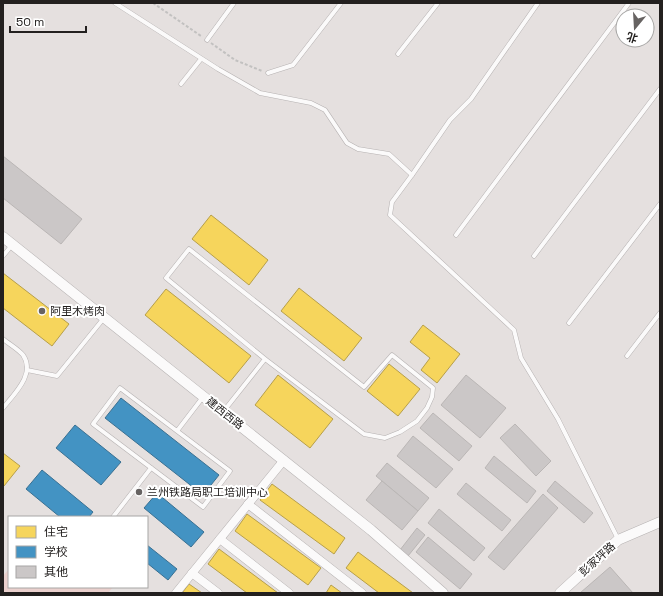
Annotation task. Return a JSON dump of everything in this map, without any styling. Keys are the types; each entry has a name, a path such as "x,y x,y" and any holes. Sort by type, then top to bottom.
{"street":[{"name":"建西西路","path":"3,237 371,530 443,593"},
{"path":"176,593 284,460"},
{"path":"248,504 362,593"},
{"name":"彭家坪路","path":"560,593 618,540 660,522"},
{"path":"220,539 289,593"},
{"path":"192,573 218,593"}],"lane":[{"path":"115,3 201,59 260,92 311,103 325,110 347,143 358,149 389,154 412,175"},
{"path":"207,40 234,3"},
{"path":"268,73 294,65 341,3"},
{"path":"398,54 438,3"},
{"path":"538,3 470,99 450,120 392,202 390,215 514,330 521,358 558,419 618,540"},
{"path":"456,235 629,3"},
{"path":"181,84 201,59"},
{"path":"534,256 660,89"},
{"path":"569,324 660,204"},
{"path":"3,256 12,244"},
{"path":"189,249 364,387 392,355 433,388 432,397 427,408 417,421 400,432 385,438 364,434 265,358 166,278 189,249"},
{"path":"627,356 660,313"},
{"path":"27,370 56,376 104,318"},
{"path":"3,339 22,354 27,370 22,384 3,408"},
{"path":"223,412 265,358"},
{"path":"120,388 177,431 230,471 203,507 93,424 120,388"},
{"path":"177,431 204,397"},
{"path":"114,516 152,468"}],"shaded area":[{"path":"8,570 8,588 112,588 108,593 3,593 3,576"}],"building: 住宅":[{"path":"211,215 268,260 249,285 192,239"},
{"path":"3,273 69,324 52,346 3,308"},
{"path":"299,288 362,338 344,361 281,311"},
{"path":"166,289 251,356 229,383 145,315"},
{"path":"423,325 460,354 437,383 421,370 430,358 410,342"},
{"path":"389,364 420,389 398,416 367,391"},
{"path":"278,375 333,419 310,448 255,405"},
{"path":"3,453 20,466 4,486 3,485"},
{"path":"272,484 345,538 334,554 260,500"},
{"path":"247,514 321,568 308,585 235,531"},
{"path":"219,549 278,593 247,593 208,564"},
{"path":"358,552 413,593 379,593 346,568"},
{"path":"189,584 202,593 182,593"},
{"path":"331,585 342,593 326,593"}],"building: 学校":[{"path":"121,398 219,475 203,495 105,418"},
{"path":"75,425 121,462 101,485 56,448"},
{"path":"42,470 93,512 90,516 59,516 26,489"},
{"path":"157,493 204,532 191,547 144,508"},
{"path":"148,546 177,569 168,580 148,564"}],"building: 其他":[{"path":"3,156 82,219 61,244 3,198"},
{"path":"466,375 506,408 480,438 441,405"},
{"path":"433,413 472,446 459,461 420,428"},
{"path":"515,424 551,461 536,476 500,438"},
{"path":"413,436 453,469 436,488 397,456"},
{"path":"494,456 536,491 527,503 485,468"},
{"path":"387,463 429,498 418,511 376,476"},
{"path":"382,481 418,511 402,530 366,500"},
{"path":"555,481 593,513 584,523 547,491"},
{"path":"466,483 511,520 502,531 457,494"},
{"path":"543,494 558,508 504,570 488,557"},
{"path":"439,509 485,548 474,561 428,523"},
{"path":"417,528 425,535 408,556 400,550"},
{"path":"428,537 472,574 460,589 416,552"},
{"path":"610,567 633,593 580,593"}],"place":[{"name":"阿里木烤肉","path":"42,311"},
{"name":"兰州铁路局职工培训中心","path":"139,492"}]}
